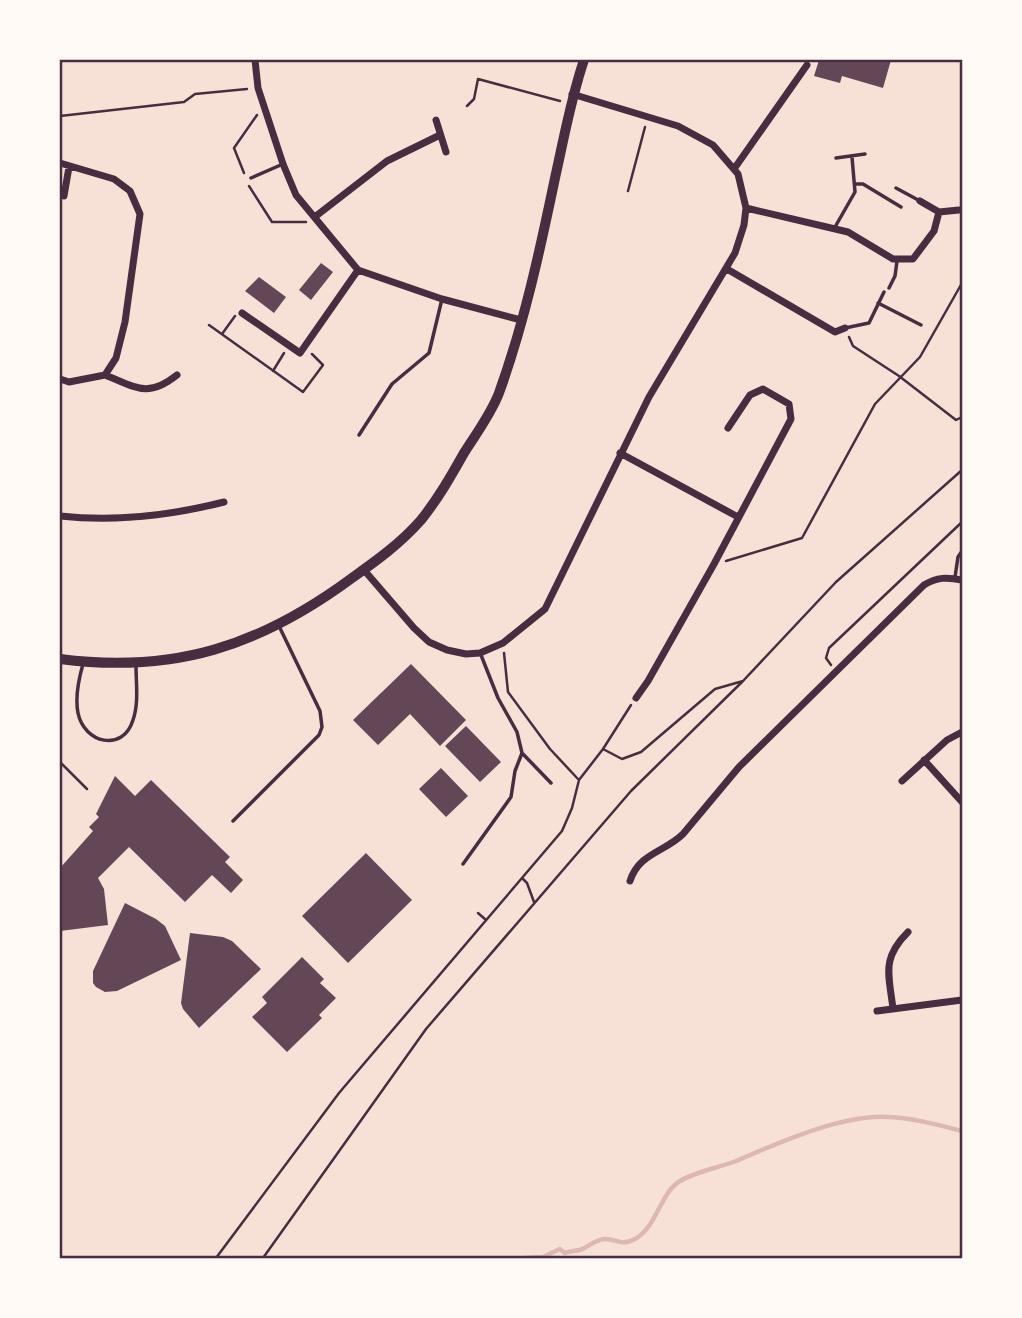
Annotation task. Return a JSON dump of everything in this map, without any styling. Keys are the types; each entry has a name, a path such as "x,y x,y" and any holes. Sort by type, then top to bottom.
{"street":[{"path":"255,60 258,88 296,195 358,270 442,299 522,320"},
{"path":"60,659 136,664 189,658 236,644 279,626 324,600 388,552 419,521 443,489 498,397 522,320 571,99 584,60"},
{"path":"734,169 807,65"},
{"path":"364,570 414,628 429,642 447,650 466,654 480,653 503,643 545,609 649,397 735,253 746,208 738,174 713,145 678,126 571,99"},
{"path":"436,120 446,152"},
{"path":"316,216 387,161 440,135"},
{"path":"60,163 114,179 130,191 140,214 125,322 116,358 105,375"},
{"path":"64,196 69,167"},
{"path":"920,201 939,212 959,210"},
{"path":"746,208 848,232 893,258 914,259 934,232 939,212"},
{"path":"727,269 835,332 845,328"},
{"path":"242,313 301,354 358,270"},
{"path":"60,379 69,382 105,375 150,390 162,386 177,375"},
{"path":"636,698 714,564 791,419 789,404 763,388 750,395 728,428"},
{"path":"620,453 738,516"},
{"path":"60,516 126,519 184,512 224,502"},
{"path":"630,881 638,864 648,855 676,841 739,767 924,585 934,579 959,580"},
{"path":"902,781 947,740 962,732"},
{"path":"924,760 962,802"},
{"path":"892,1009 889,956 908,932"},
{"path":"877,1011 962,1000"}],"lane":[{"path":"836,158 865,154"},
{"path":"834,229 855,192 852,157"},
{"path":"251,178 283,164"},
{"path":"855,184 863,184 901,207"},
{"path":"896,188 920,201"},
{"path":"889,288 895,276 897,258"},
{"path":"845,328 869,323 884,292"},
{"path":"359,435 392,384 429,354 442,299"},
{"path":"878,303 921,326"},
{"path":"959,580 956,567 962,551"},
{"path":"233,821 319,735 322,727 320,711 279,626"},
{"path":"480,653 498,698 517,732 522,753 551,783"},
{"path":"83,662 77,712 83,727 92,737 104,742 116,740 126,733 133,720 136,664"},
{"path":"463,864 511,797 515,771 522,753"}],"path":[{"path":"467,106 474,99 478,79 571,99"},
{"path":"60,116 184,102 195,93 258,88"},
{"path":"628,191 648,117"},
{"path":"714,564 802,538 875,404 920,357 962,283"},
{"path":"222,334 238,311 242,313"},
{"path":"209,325 303,392 323,365 310,353 307,343"},
{"path":"845,328 853,346 899,376 956,420 962,417"},
{"path":"272,371 289,345"},
{"path":"263,1258 426,1029 631,790 743,681 836,582 962,470"},
{"path":"836,670 826,658 829,648 962,522"},
{"path":"503,643 508,692 550,749 579,780"},
{"path":"603,749 622,759 641,752 715,689 743,681"},
{"path":"216,1258 338,1093 562,831 572,808 579,780 636,698"},
{"path":"60,762 87,789"},
{"path":"522,878 527,883 534,902"},
{"path":"478,913 486,920"}],"building":[{"path":"819,60 891,60 883,88 842,76 840,83 814,76"},
{"path":"321,263 333,272 311,300 299,290"},
{"path":"259,277 286,297 274,313 245,291"},
{"path":"411,664 466,720 440,746 410,714 378,745 353,720"},
{"path":"466,726 501,762 480,782 445,746"},
{"path":"441,768 468,796 446,817 419,789"},
{"path":"115,776 135,796 151,780 230,857 225,862 243,880 231,893 212,875 185,902 129,847 98,878 104,889 108,925 60,931 60,868 93,831 89,827 99,817 96,814"},
{"path":"366,853 412,900 348,963 302,916"},
{"path":"125,903 165,926 181,960 117,991 105,992 93,983 93,971"},
{"path":"190,933 223,937 232,941 261,969 199,1028 181,1003"},
{"path":"302,957 324,979 320,983 336,998 319,1015 322,1018 287,1052 252,1017 267,1003 262,997"}],"waterway":[{"path":"524,1258 543,1257 560,1249 565,1253 580,1250 604,1239 622,1242 635,1239 648,1227 668,1193 680,1181 831,1125 871,1117 889,1117 917,1120 962,1131"}]}
